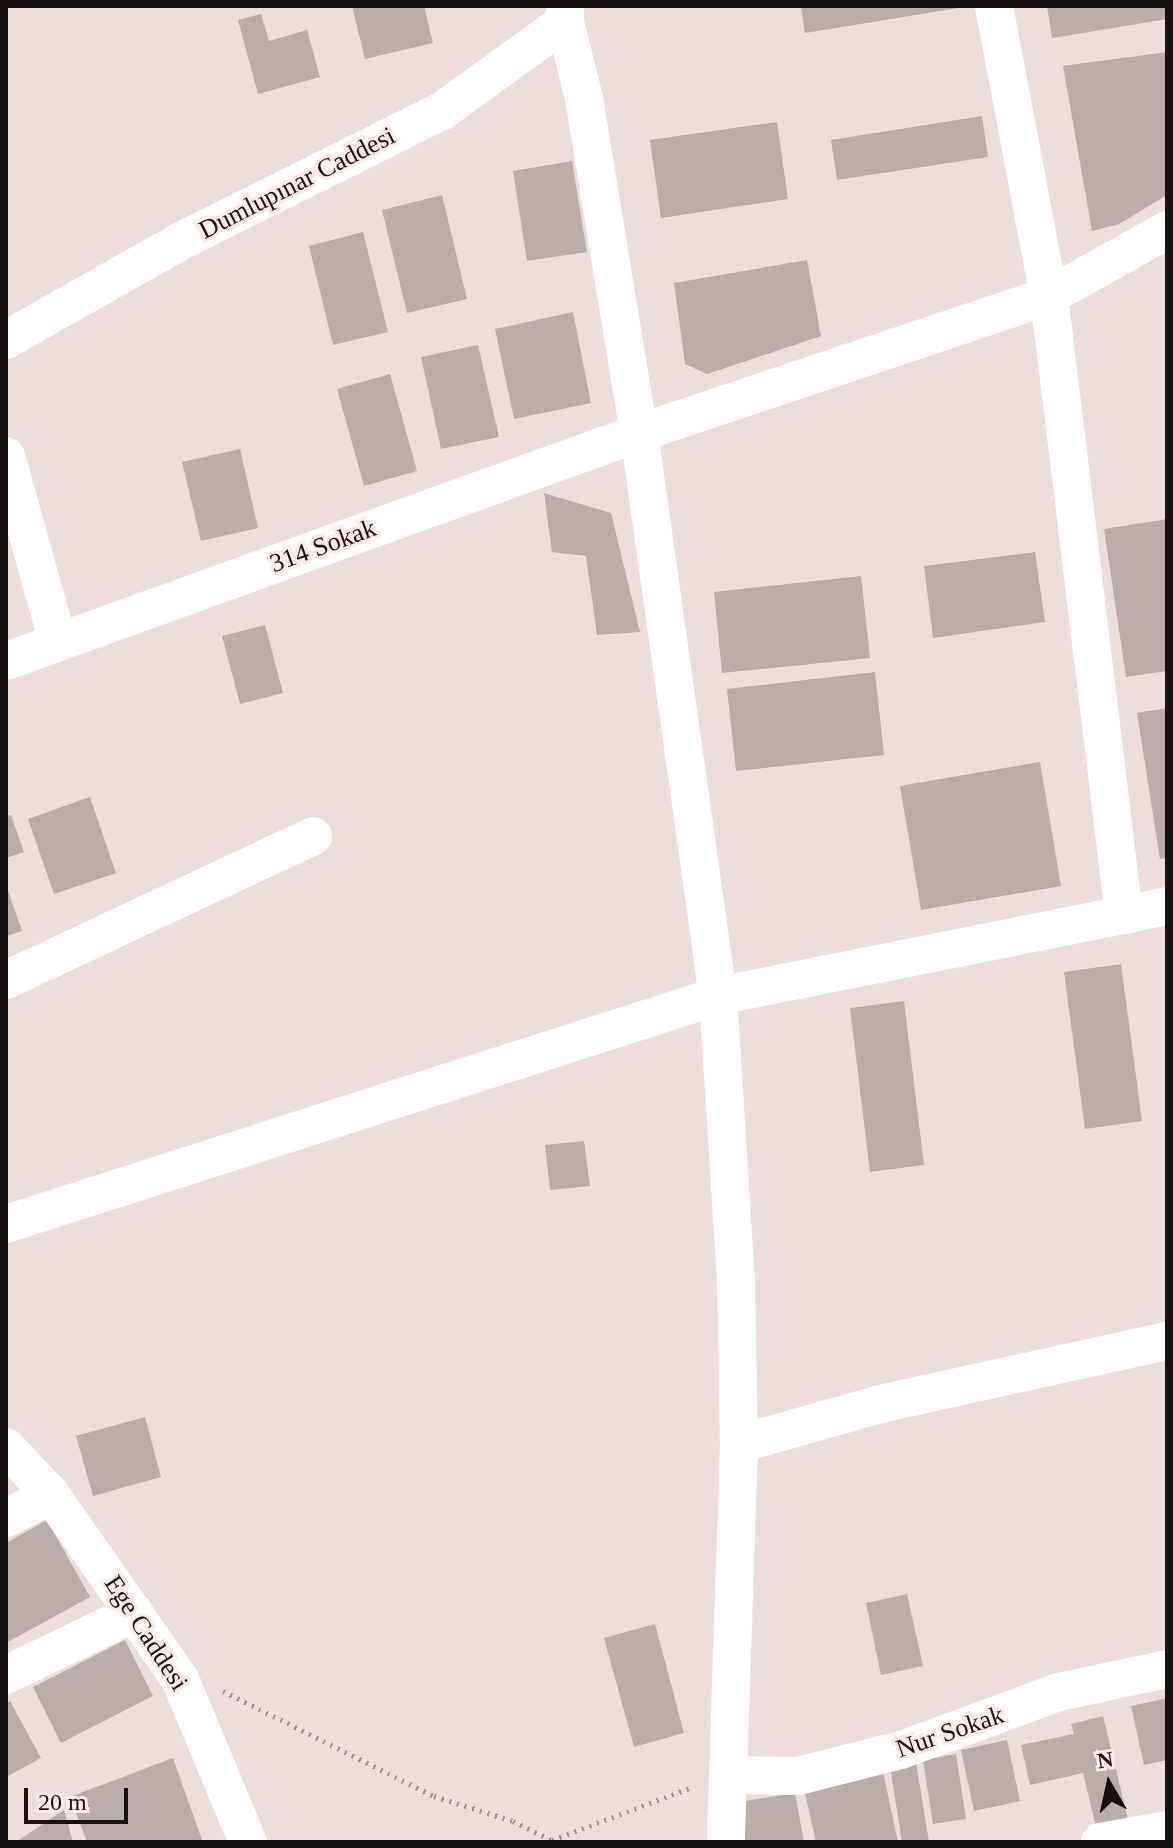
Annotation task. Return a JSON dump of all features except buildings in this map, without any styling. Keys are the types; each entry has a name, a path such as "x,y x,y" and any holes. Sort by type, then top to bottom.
{"street":[{"path":"994,6 1049,296 1124,915"},
{"path":"565,14 584,98 639,433 718,996 736,1279 739,1444 726,1842"},
{"name":"Dumlupınar Caddesi","path":"6,340 179,242 442,111 565,14"},
{"name":"314 Sokak","path":"6,661 639,433 1049,296 1167,230"},
{"path":"6,456 58,642"},
{"path":"6,980 313,836"},
{"path":"6,1224 718,996 1167,906"},
{"path":"739,1444 880,1404 1167,1341"},
{"name":"Ege Caddesi","path":"6,1447 51,1495 180,1679 248,1842"},
{"path":"6,1518 51,1495"},
{"path":"6,1675 135,1613"},
{"name":"Nur Sokak","path":"730,1775 798,1776 901,1750 1059,1692 1167,1669"},
{"path":"1100,1842 1167,1830"}],"path":[{"path":"180,1679 225,1692 434,1796 513,1821 553,1841 627,1808 730,1775"}]}
